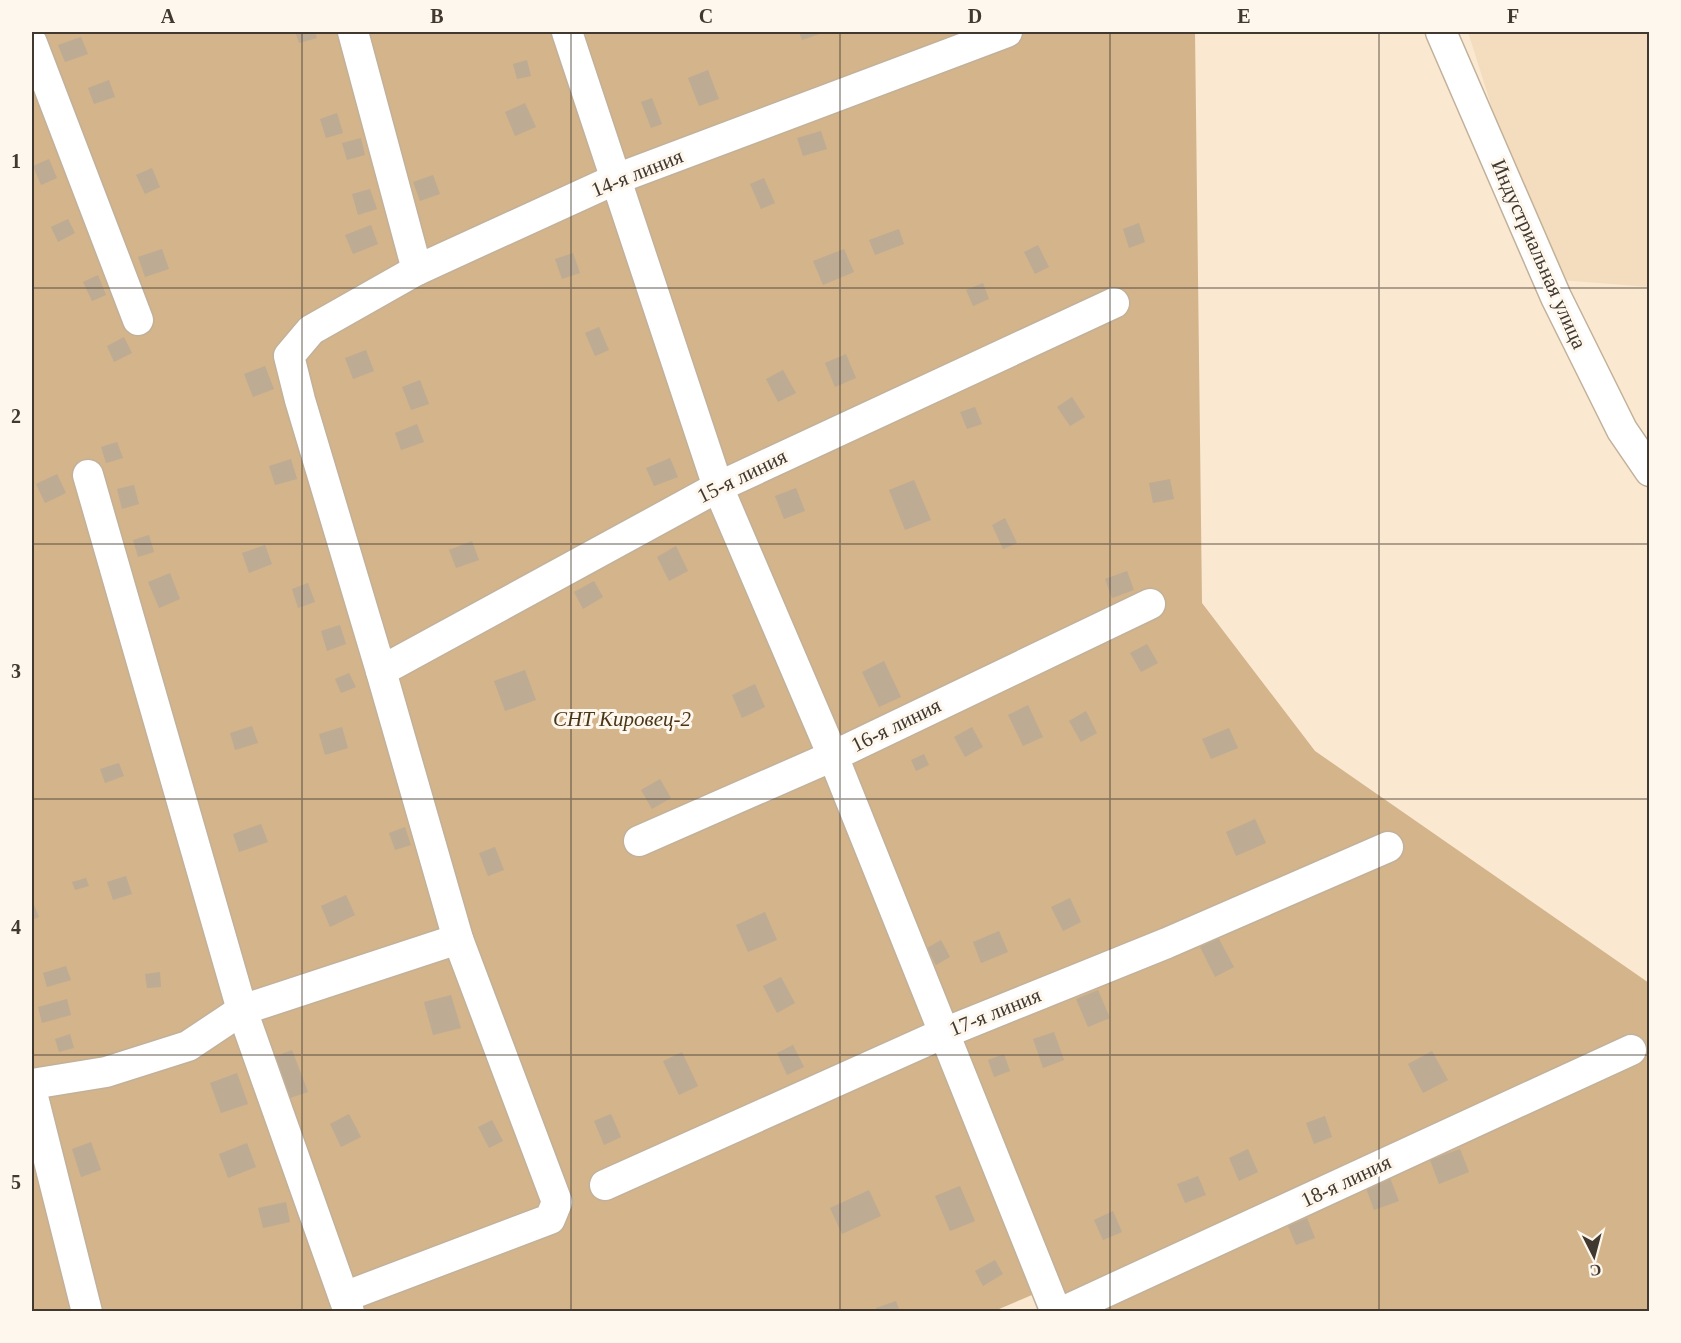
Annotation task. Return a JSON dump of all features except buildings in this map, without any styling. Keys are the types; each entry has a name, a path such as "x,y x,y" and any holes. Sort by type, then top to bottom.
{"street":[{"path":"353,32 417,270"},
{"path":"567,32 718,487 833,756 1056,1311"},
{"name":"14-я линия","path":"381,671 289,356 311,330 417,270 616,179 1007,32"},
{"name":"Индустриальная улица","path":"1441,32 1556,297 1623,430 1650,471"},
{"path":"32,43 138,320"},
{"name":"15-я линия","path":"381,671 718,487 1114,303"},
{"path":"88,476 242,1010 346,1304 550,1219 557,1202 458,939 381,671"},
{"name":"16-я линия","path":"639,841 833,756 1150,604"},
{"name":"17-я линия","path":"605,1185 944,1033 1167,943 1388,847"},
{"path":"32,1084 106,1071 188,1046 242,1010 458,939"},
{"name":"18-я линия","path":"1062,1311 1631,1050"},
{"path":"32,1093 87,1311"}],"shaded area":[{"path":"1468,32 1649,32 1649,287 1560,280 1503,143"}],"green space":[{"name":"СНТ Кировец-2","path":"32,32 1195,32 1202,603 1315,751 1649,983 1649,1311 1069,1312 1058,1284 992,1312 32,1311"}]}
